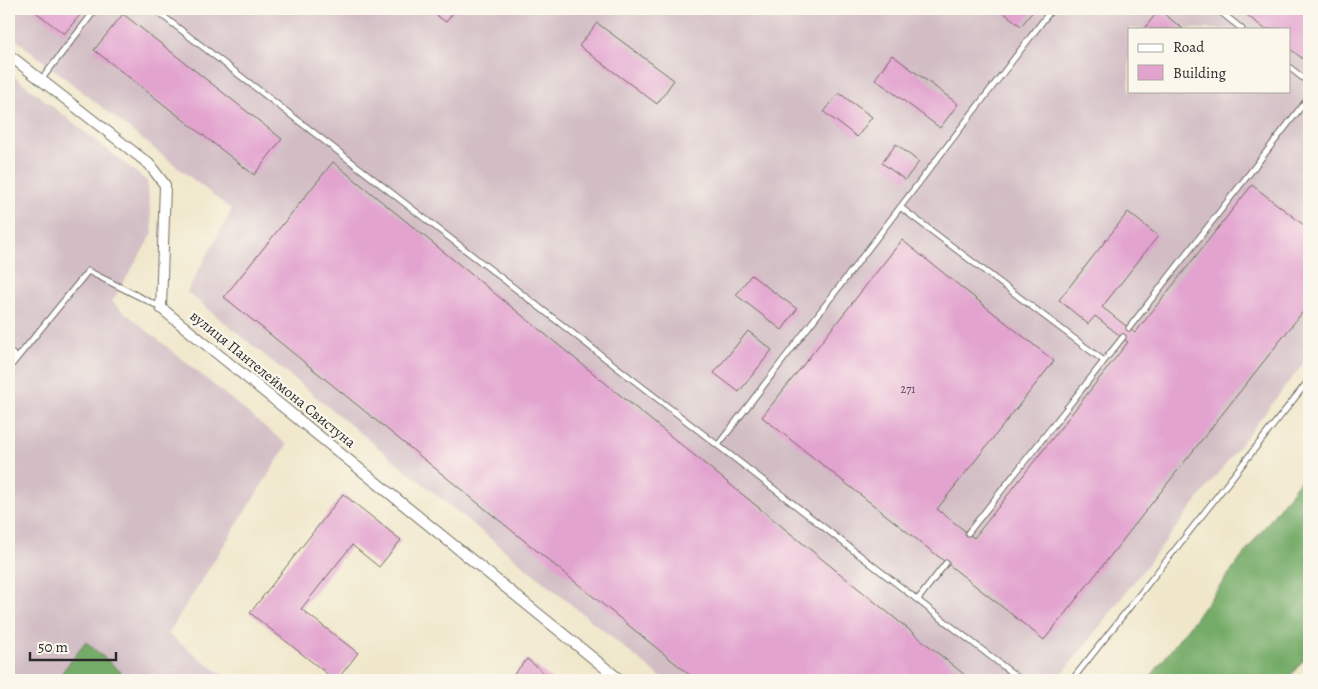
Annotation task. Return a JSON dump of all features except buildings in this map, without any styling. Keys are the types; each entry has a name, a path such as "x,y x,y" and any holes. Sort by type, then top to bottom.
{"street":[{"path":"9,55 150,164 165,185 161,308"},
{"name":"вулиця Пантелеймона Свистуна","path":"161,308 620,680"}],"lane":[{"path":"41,80 96,9"},
{"path":"154,9 1021,680"},
{"path":"718,445 1052,9"},
{"path":"1217,9 1241,28"},
{"path":"1290,68 1309,83"},
{"path":"1129,328 1309,97"},
{"path":"900,207 1104,362"},
{"path":"9,368 88,271 161,308"},
{"path":"968,533 1122,337"},
{"path":"9,351 17,358"},
{"path":"1072,680 1309,380"},
{"path":"919,598 946,563"}],"shaded area":[{"path":"9,9 1309,9 1309,356 1058,680 664,680 187,292 232,210 9,34"},
{"path":"9,72 147,181 153,233 112,302 287,445 168,634 229,680 9,680"}],"green space":[{"path":"1309,469 1309,653 1287,680 1148,680"},
{"path":"86,642 130,680 56,680"}]}
